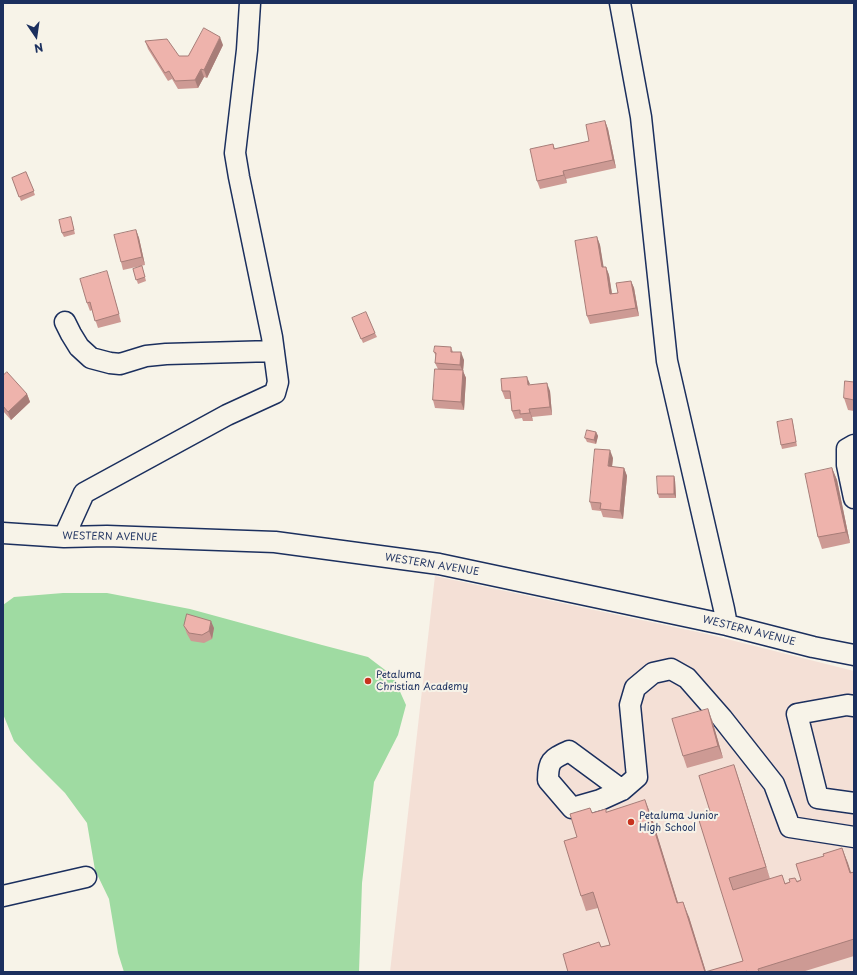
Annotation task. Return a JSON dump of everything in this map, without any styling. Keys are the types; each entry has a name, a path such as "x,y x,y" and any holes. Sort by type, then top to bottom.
{"street":[{"path":"64,537 84,493 227,414 275,393 278,382 272,337 235,153 247,50 250,3"},
{"path":"620,3 641,117 667,361 727,625"},
{"path":"65,322 79,347 91,358 110,363 120,364 146,356 166,354 274,351"},
{"path":"854,445 847,448 847,465 854,498"},
{"name":"WESTERN AVENUE","path":"3,533 64,537 107,536 275,542 439,564 727,625 813,647 854,655"},
{"path":"622,790 637,777 630,705 635,688 653,673 672,669 687,678 722,718 774,784 790,827 854,837"},
{"path":"854,706 846,705 797,714 818,798 854,803"},
{"path":"3,896 86,877"}],"shaded area":[{"name":"Petaluma Junior High School","path":"435,576 707,634 854,671 854,972 390,972"}],"green space":[{"path":"63,593 107,593 190,609 368,657 393,676 406,705 398,735 374,782 362,883 359,972 124,972 118,953 109,899 95,870 87,823 65,793 14,741 3,714 3,605 14,597"}],"building":[{"path":"204,28 220,37 204,70 201,69 195,80 175,81 169,71 165,73 145,41 167,39 179,56 188,56"},
{"path":"605,121 613,160 563,171 564,175 537,181 530,149 553,144 554,149 589,141 586,125"},
{"path":"26,172 34,191 19,197 12,178"},
{"path":"71,217 74,230 62,233 59,220"},
{"path":"136,230 142,257 121,262 114,235"},
{"path":"597,237 602,267 606,267 610,294 618,293 616,283 631,281 636,308 587,316 575,241"},
{"path":"142,266 145,277 136,280 133,269"},
{"path":"107,271 119,314 95,321 90,302 87,303 80,279"},
{"path":"366,312 375,333 361,339 352,318"},
{"path":"435,346 451,347 451,352 461,352 460,365 435,363"},
{"path":"435,369 463,370 461,402 433,400"},
{"path":"7,372 27,394 8,412 3,406 3,373 4,374"},
{"path":"527,377 528,385 547,383 550,407 529,409 530,413 520,414 520,410 512,411 510,391 502,391 501,379"},
{"path":"845,381 854,382 854,400 844,398"},
{"path":"792,419 796,442 781,445 777,422"},
{"path":"587,430 596,432 594,440 585,438"},
{"path":"595,449 610,450 608,466 624,468 620,511 600,509 601,503 590,502"},
{"path":"832,468 846,532 818,537 805,474"},
{"path":"657,476 674,476 674,494 658,494"},
{"path":"187,614 211,621 209,631 202,635 189,633 184,626"},
{"path":"708,709 718,746 683,756 672,719"},
{"path":"734,765 766,867 729,878 733,890 782,875 785,884 790,882 789,879 795,878 797,882 801,880 796,864 824,856 823,854 842,848 850,873 854,872 854,939 758,969 759,972 705,972 743,961 697,814 710,811 699,776"},
{"path":"645,800 677,903 683,902 705,972 568,972 563,954 599,942 601,947 610,945 593,892 581,896 564,841 577,837 570,814 590,808 592,813 606,809 606,812"}],"place":[{"name":"Petaluma Christian Academy","path":"368,681"},
{"name":"Petaluma Junior High School","path":"631,822"}]}
